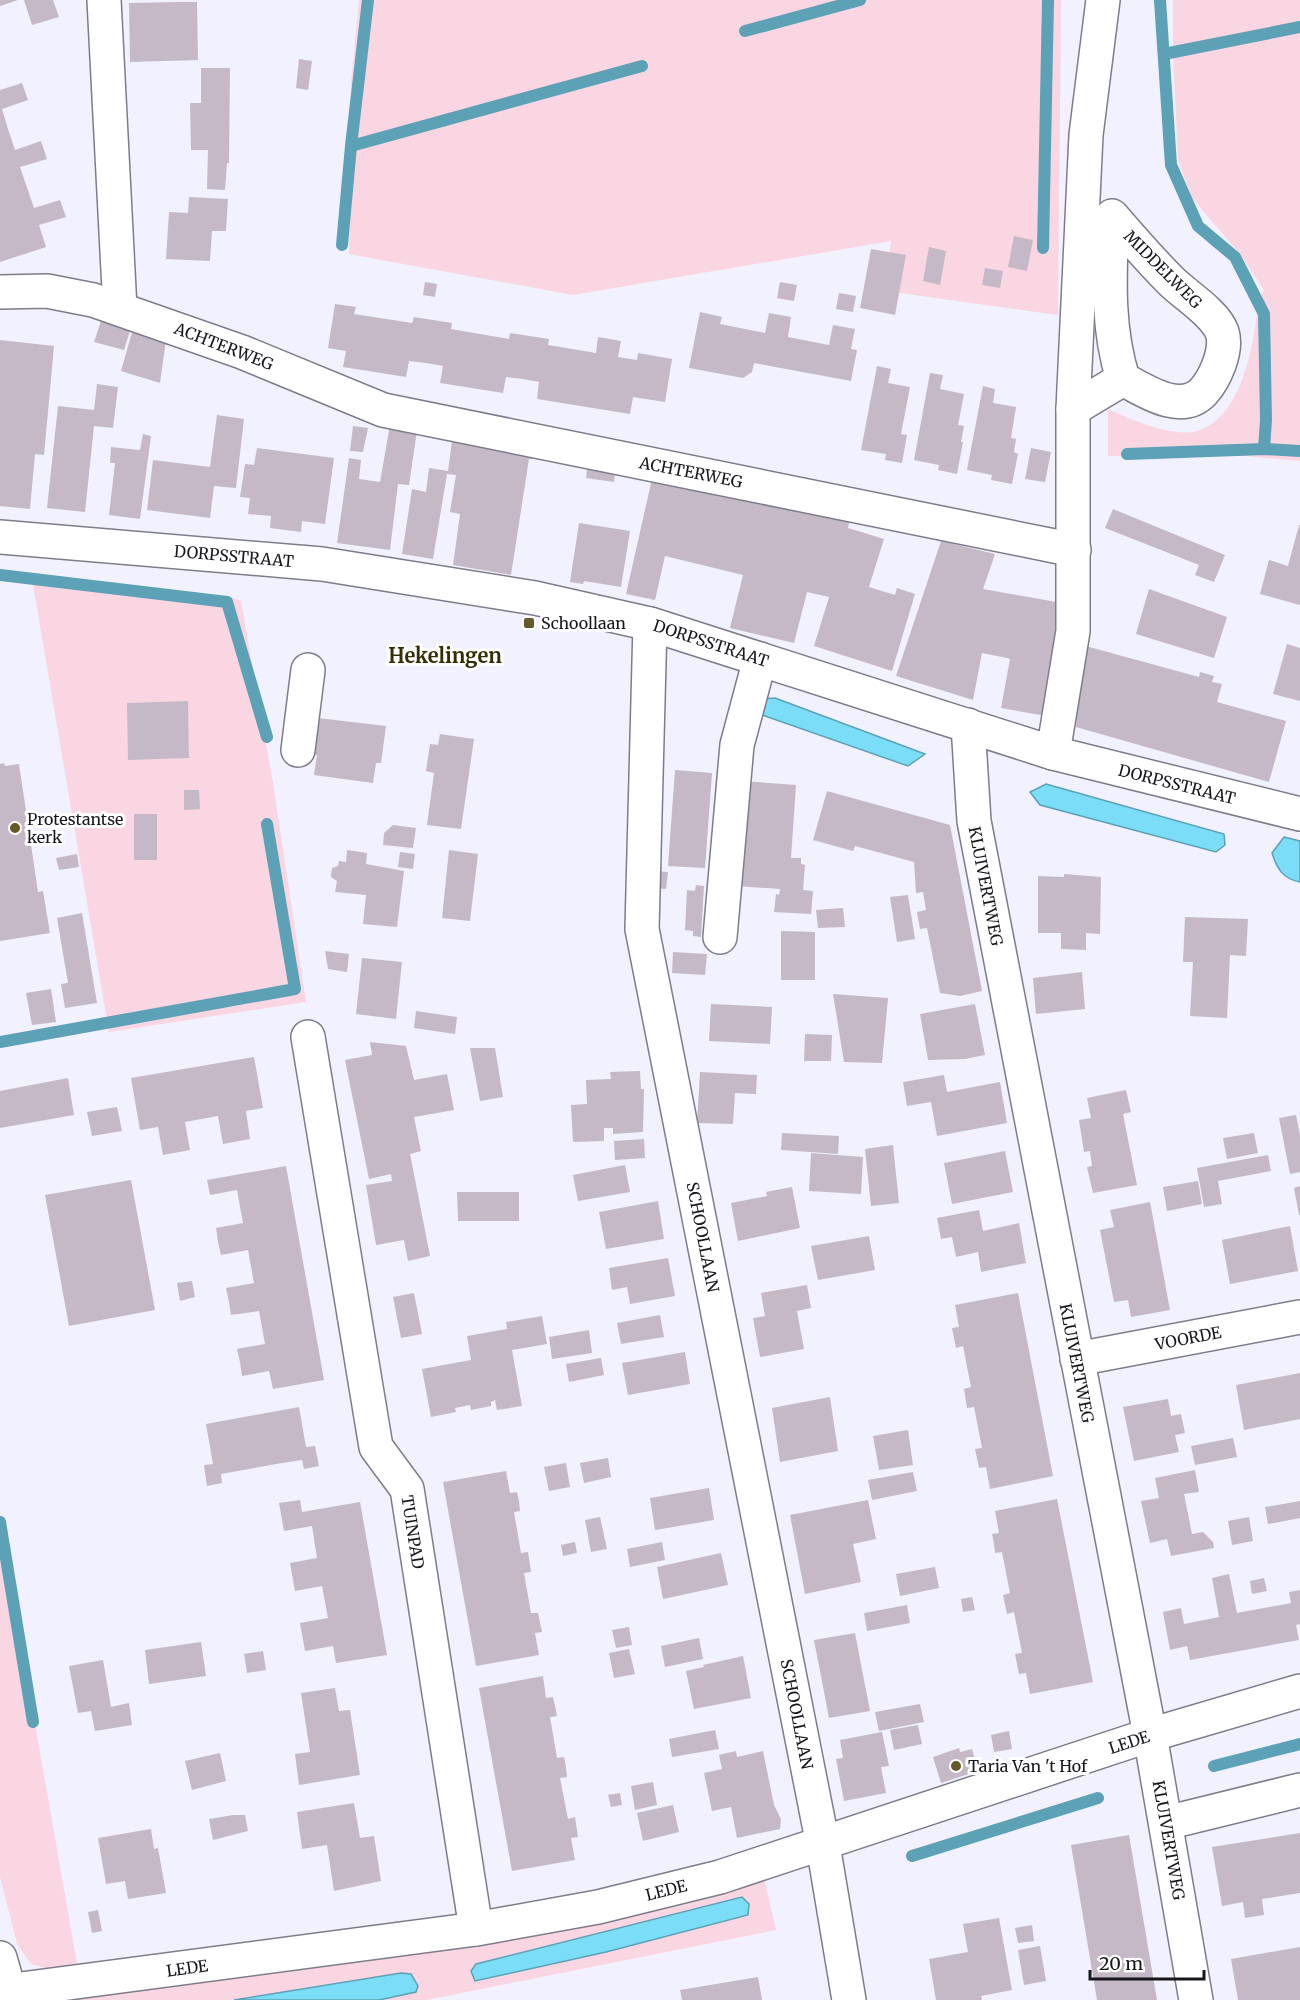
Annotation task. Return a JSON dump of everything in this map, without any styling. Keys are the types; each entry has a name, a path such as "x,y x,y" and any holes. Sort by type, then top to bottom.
{"street":[{"path":"104,0 120,309"},
{"path":"1053,753 1073,631 1074,550 1071,482 1086,135 1103,0"},
{"name":"MIDDELWEG","path":"1112,216 1173,283 1198,302 1222,333 1222,351 1216,373 1202,393 1183,402 1156,397 1123,379 1116,357 1109,310 1112,216"},
{"name":"ACHTERWEG","path":"0,292 46,291 93,300 242,351 383,410 1074,550"},
{"path":"1073,409 1123,379"},
{"name":"DORPSSTRAAT","path":"0,537 322,564 516,594 650,624 1053,753 1300,814"},
{"name":"SCHOOLLAAN","path":"650,624 642,929 823,1845 849,2000"},
{"path":"720,937 737,745 760,659"},
{"path":"298,750 308,670"},
{"name":"KLUIVERTWEG","path":"968,725 974,821 1150,1735 1196,2000"},
{"name":"TUINPAD","path":"308,1037 376,1447 407,1489 476,1929"},
{"name":"VOORDE","path":"1077,1359 1300,1317"},
{"name":"LEDE","path":"7,1994 476,1929 598,1907 720,1877 823,1845 1150,1735 1300,1691"},
{"path":"1166,1823 1300,1790"},
{"path":"0,1958 7,1994"}],"shaded area":[{"path":"359,0 1061,0 1058,315 885,291 891,241 573,295 349,254 351,82"},
{"path":"1173,0 1300,0 1300,461 1222,454 1108,456 1108,409 1128,418 1176,432 1197,431 1213,423 1226,410 1244,375 1254,335 1259,299 1264,290 1240,254 1192,198 1178,160"},
{"path":"31,573 230,597 241,601 273,783 306,1002 109,1032"},
{"path":"0,1524 78,1969 52,1970 31,1964 17,1944 0,1877"},
{"path":"764,1878 776,1930 427,2000 379,2000 416,1992 308,1989 233,2000 70,2000","holes":["742,1897 748,1915 606,1952 476,1980 471,1972 476,1964"]}],"water":[{"path":"775,698 925,754 908,766 762,715 759,699"},
{"path":"1046,784 1224,834 1225,845 1216,852 1040,805 1030,792"},
{"path":"1284,837 1300,841 1300,882 1285,876 1274,859 1272,853"},
{"path":"742,1897 749,1904 748,1915 606,1952 475,1981 471,1971 476,1964"},
{"path":"401,1973 411,1974 418,1986 416,1992 379,2000 234,2000"}],"building":[{"path":"0,0 18,0 0,6"},
{"path":"24,0 53,0 59,17 32,25"},
{"path":"197,2 198,60 130,62 129,3"},
{"path":"299,59 312,61 308,90 296,88"},
{"path":"201,68 230,68 229,163 227,163 225,190 207,189 208,150 191,150 190,103 201,103"},
{"path":"22,83 28,100 2,109 8,129 15,150 41,141 47,159 20,167 34,208 60,200 66,217 39,225 46,247 0,262 0,90"},
{"path":"189,197 228,199 226,231 212,231 210,261 166,259 169,212 188,213"},
{"path":"1014,236 1033,240 1027,271 1008,267"},
{"path":"929,247 946,251 940,285 923,281"},
{"path":"871,249 906,255 895,315 860,308"},
{"path":"985,268 1003,271 1000,288 982,285"},
{"path":"425,282 437,284 435,297 423,295"},
{"path":"780,282 797,285 794,301 777,298"},
{"path":"839,293 856,296 853,312 836,309"},
{"path":"335,304 356,307 354,314 412,323 414,317 452,323 451,329 509,339 510,333 549,339 548,345 596,353 598,337 621,341 618,357 637,360 638,353 672,359 665,402 633,397 630,414 537,399 539,382 523,379 506,377 503,393 440,383 443,366 426,363 409,361 406,377 343,367 346,351 328,348"},
{"path":"700,312 722,317 720,324 765,333 769,313 791,317 788,337 829,345 833,325 855,329 851,349 857,350 851,381 754,363 752,372 743,378 689,368"},
{"path":"101,321 130,331 124,350 94,342"},
{"path":"133,329 166,340 160,383 121,371"},
{"path":"0,340 54,346 44,455 35,454 30,509 0,506"},
{"path":"877,366 891,369 888,383 910,387 901,434 907,435 902,463 885,460 886,454 861,450"},
{"path":"930,373 943,375 940,389 964,394 958,425 964,426 957,474 938,470 939,465 914,460"},
{"path":"97,384 118,387 113,428 94,426 85,512 47,508 58,406 94,410"},
{"path":"983,386 995,389 993,403 1016,407 1011,438 1016,439 1014,452 1018,454 1012,484 991,480 992,475 967,470"},
{"path":"217,415 244,419 236,488 214,486 210,518 147,510 153,460 210,467"},
{"path":"390,425 417,431 409,485 398,484 390,550 337,543 349,458 361,460 359,479 380,482"},
{"path":"353,426 368,428 363,452 350,451"},
{"path":"143,434 151,436 140,519 109,515 115,463 110,463 111,447 140,450"},
{"path":"452,441 533,453 532,459 529,459 511,575 453,565 460,514 450,512 456,475 447,474 433,559 402,554 412,489 426,492 429,468 448,471"},
{"path":"257,448 334,458 325,524 302,521 301,532 285,530 270,528 271,516 248,514 250,498 240,497 245,464 254,465"},
{"path":"1031,448 1051,452 1045,482 1025,479"},
{"path":"588,461 616,464 614,482 586,478"},
{"path":"654,470 850,518 848,528 884,539 869,587 895,595 897,588 915,594 892,671 814,646 829,597 807,592 794,643 730,628 743,575 665,556 655,600 626,594"},
{"path":"1113,509 1225,555 1214,582 1195,575 1199,565 1105,528"},
{"path":"579,523 630,531 621,587 584,581 583,584 570,582"},
{"path":"1299,525 1300,605 1260,594 1269,560 1288,566"},
{"path":"941,541 995,554 983,589 1062,603 1052,717 1001,708 1010,659 1007,658 982,653 973,700 896,676"},
{"path":"1149,589 1227,617 1214,658 1136,634"},
{"path":"1287,644 1300,648 1300,701 1273,694"},
{"path":"1082,645 1199,677 1200,672 1214,676 1212,682 1222,684 1217,702 1286,721 1269,782 1076,727"},
{"path":"188,701 189,758 128,760 127,703"},
{"path":"318,718 386,726 381,763 376,763 373,783 314,775 317,755 311,754"},
{"path":"440,734 474,739 461,829 427,825 434,773 426,771 430,744 438,745"},
{"path":"4,763 5,766 19,764 38,892 43,891 50,933 0,941 0,764"},
{"path":"675,770 712,773 705,868 668,866"},
{"path":"743,781 796,785 791,858 801,858 801,864 805,865 803,890 813,891 811,914 774,912 776,894 779,895 780,889 736,886"},
{"path":"184,790 199,790 200,809 184,810"},
{"path":"827,791 950,825 982,991 960,996 940,993 927,928 920,929 917,912 926,910 923,892 916,893 914,862 855,846 853,851 813,840"},
{"path":"134,814 157,814 157,860 134,860"},
{"path":"393,825 416,828 413,848 383,845 384,833"},
{"path":"347,850 367,853 366,864 404,871 397,927 363,924 366,895 335,892 337,881 331,877 332,868 338,866 339,861 346,862"},
{"path":"449,850 478,854 470,921 442,918"},
{"path":"400,852 415,854 413,869 398,867"},
{"path":"77,854 79,867 59,870 56,858"},
{"path":"654,871 668,872 666,889 653,888"},
{"path":"1064,874 1101,877 1100,934 1086,933 1086,950 1061,949 1061,933 1038,933 1038,876 1064,877"},
{"path":"696,885 704,886 701,937 693,936 693,931 685,930 687,890 695,891"},
{"path":"908,895 915,939 897,942 890,897"},
{"path":"843,908 845,927 818,928 816,910"},
{"path":"82,913 97,1003 65,1008 61,984 68,983 57,918"},
{"path":"1185,917 1248,919 1246,956 1230,955 1227,1018 1190,1016 1193,962 1183,962"},
{"path":"781,931 815,932 815,980 781,980"},
{"path":"325,951 349,954 347,972 328,969"},
{"path":"673,952 707,954 705,975 672,973"},
{"path":"362,958 402,962 396,1019 356,1014"},
{"path":"1082,972 1085,1009 1036,1014 1033,978"},
{"path":"51,989 56,1022 32,1025 26,993"},
{"path":"833,994 888,998 882,1063 844,1062"},
{"path":"711,1004 772,1007 770,1044 709,1041"},
{"path":"975,1004 985,1055 965,1059 928,1060 920,1014"},
{"path":"416,1011 457,1017 455,1034 414,1028"},
{"path":"805,1034 832,1035 831,1061 804,1061"},
{"path":"370,1042 406,1046 414,1080 447,1074 454,1110 414,1117 421,1151 410,1154 430,1256 408,1261 404,1240 376,1245 366,1185 392,1181 391,1174 369,1179 345,1060 372,1055"},
{"path":"470,1048 495,1048 503,1097 480,1101"},
{"path":"254,1057 263,1108 246,1111 250,1139 223,1144 218,1116 185,1122 190,1150 163,1155 158,1127 140,1130 131,1078"},
{"path":"640,1071 641,1089 644,1089 643,1132 613,1134 613,1128 604,1128 604,1141 573,1142 571,1105 587,1104 586,1080 611,1079 610,1072"},
{"path":"700,1072 757,1075 756,1094 735,1093 733,1124 697,1123"},
{"path":"944,1075 947,1092 1000,1082 1007,1123 937,1136 931,1102 907,1106 903,1082"},
{"path":"68,1078 74,1115 0,1128 0,1091"},
{"path":"1126,1090 1131,1112 1123,1114 1137,1185 1093,1193 1087,1167 1092,1166 1090,1151 1084,1152 1079,1120 1091,1118 1087,1098"},
{"path":"117,1107 122,1131 92,1136 87,1112"},
{"path":"1296,1115 1300,1135 1300,1172 1290,1174 1279,1118"},
{"path":"782,1133 839,1136 838,1154 781,1150"},
{"path":"1254,1133 1258,1153 1227,1159 1223,1138"},
{"path":"644,1139 645,1158 615,1160 614,1141"},
{"path":"893,1145 899,1203 871,1206 865,1149"},
{"path":"1005,1151 1013,1192 952,1204 944,1163"},
{"path":"811,1153 863,1157 861,1194 809,1191"},
{"path":"1268,1155 1271,1171 1218,1181 1222,1204 1204,1207 1197,1168"},
{"path":"625,1165 630,1192 578,1201 573,1175"},
{"path":"286,1166 324,1380 273,1389 269,1371 242,1376 237,1349 265,1344 259,1311 231,1315 226,1288 254,1283 248,1250 221,1255 218,1242 216,1228 243,1223 237,1190 210,1195 207,1180"},
{"path":"131,1180 155,1310 69,1326 45,1195"},
{"path":"1198,1181 1202,1204 1167,1211 1163,1187"},
{"path":"1300,1186 1300,1215 1299,1215 1294,1188"},
{"path":"792,1187 800,1228 738,1241 731,1203 767,1196 766,1192"},
{"path":"457,1192 519,1192 519,1221 458,1221"},
{"path":"658,1201 664,1239 606,1249 599,1212"},
{"path":"1150,1202 1170,1310 1131,1317 1128,1300 1114,1302 1100,1230 1114,1227 1110,1210"},
{"path":"979,1210 983,1231 1019,1223 1026,1263 981,1272 978,1252 956,1257 952,1237 941,1239 937,1218"},
{"path":"1290,1226 1298,1271 1230,1284 1222,1240"},
{"path":"869,1236 875,1270 818,1280 811,1246"},
{"path":"668,1258 675,1296 630,1304 627,1287 612,1290 609,1268"},
{"path":"192,1281 195,1297 180,1301 177,1283"},
{"path":"807,1285 811,1308 797,1311 804,1349 760,1357 753,1318 765,1316 761,1293"},
{"path":"414,1293 422,1334 401,1338 393,1297"},
{"path":"1018,1293 1053,1476 990,1489 986,1467 979,1468 975,1449 982,1448 974,1407 967,1408 964,1389 971,1387 963,1346 956,1348 952,1328 959,1327 955,1305"},
{"path":"660,1315 664,1337 621,1344 617,1323"},
{"path":"542,1316 547,1344 512,1350 522,1406 497,1410 495,1400 491,1402 491,1406 471,1410 470,1405 455,1408 456,1412 431,1417 422,1369 471,1360 467,1336 507,1329 506,1322"},
{"path":"589,1330 592,1353 552,1359 549,1337"},
{"path":"685,1352 690,1384 628,1395 622,1363"},
{"path":"601,1358 604,1375 569,1382 566,1364"},
{"path":"1300,1373 1300,1419 1244,1430 1236,1385"},
{"path":"830,1397 838,1451 780,1462 772,1408"},
{"path":"1168,1399 1171,1416 1181,1414 1185,1433 1175,1435 1179,1452 1134,1461 1123,1407"},
{"path":"299,1407 306,1447 315,1446 319,1466 304,1469 302,1460 276,1464 221,1474 222,1483 207,1486 204,1465 213,1464 206,1424"},
{"path":"908,1430 913,1465 879,1470 873,1436"},
{"path":"1233,1438 1237,1457 1195,1465 1191,1446"},
{"path":"608,1458 611,1477 584,1483 580,1463"},
{"path":"566,1463 570,1487 549,1491 544,1467"},
{"path":"1195,1470 1199,1492 1184,1494 1192,1534 1203,1532 1213,1542 1214,1548 1171,1556 1167,1539 1150,1543 1141,1501 1159,1498 1155,1478"},
{"path":"506,1471 510,1493 517,1492 519,1501 520,1511 514,1512 521,1553 528,1552 531,1572 524,1573 531,1613 538,1613 542,1632 535,1633 539,1655 476,1666 443,1482"},
{"path":"913,1472 917,1491 872,1500 868,1480"},
{"path":"709,1488 714,1520 655,1530 650,1498"},
{"path":"1057,1499 1093,1682 1030,1694 1026,1673 1019,1674 1015,1654 1022,1653 1014,1612 1007,1614 1003,1595 1010,1593 1002,1552 995,1553 992,1534 999,1533 995,1511"},
{"path":"300,1500 302,1512 360,1502 387,1655 336,1663 333,1646 305,1651 300,1623 328,1618 322,1586 295,1591 290,1563 317,1558 312,1526 284,1531 279,1503"},
{"path":"868,1500 876,1539 853,1544 861,1582 805,1594 790,1515"},
{"path":"1300,1501 1300,1518 1268,1524 1265,1507"},
{"path":"600,1517 607,1549 591,1552 585,1520"},
{"path":"1249,1517 1253,1541 1232,1545 1228,1521"},
{"path":"575,1542 577,1553 563,1556 561,1545"},
{"path":"662,1542 665,1560 630,1567 627,1549"},
{"path":"721,1553 728,1585 663,1599 657,1567"},
{"path":"935,1567 939,1588 900,1596 896,1574"},
{"path":"1229,1574 1237,1613 1291,1603 1289,1592 1300,1590 1300,1624 1296,1625 1299,1640 1190,1660 1187,1646 1170,1650 1163,1612 1181,1608 1184,1624 1219,1617 1212,1578"},
{"path":"1264,1578 1267,1591 1252,1594 1250,1581"},
{"path":"972,1597 975,1610 963,1612 961,1599"},
{"path":"907,1605 910,1623 867,1631 864,1613"},
{"path":"629,1627 632,1645 616,1648 612,1630"},
{"path":"855,1633 870,1711 829,1718 814,1640"},
{"path":"699,1638 703,1659 665,1667 661,1646"},
{"path":"201,1642 206,1676 149,1684 145,1650"},
{"path":"629,1649 635,1674 614,1678 609,1653"},
{"path":"263,1651 266,1670 247,1673 244,1654"},
{"path":"743,1656 751,1698 694,1709 686,1671"},
{"path":"103,1660 111,1707 129,1703 132,1725 95,1731 91,1711 78,1713 69,1666"},
{"path":"543,1676 546,1698 553,1697 557,1716 550,1717 557,1758 564,1757 566,1767 567,1777 560,1778 568,1819 575,1817 578,1837 571,1838 575,1860 512,1871 479,1688"},
{"path":"335,1688 339,1711 350,1710 360,1775 299,1785 295,1754 310,1752 301,1693"},
{"path":"920,1704 924,1722 879,1731 875,1712"},
{"path":"918,1725 922,1744 894,1750 890,1730"},
{"path":"715,1730 719,1749 672,1757 669,1739"},
{"path":"1009,1731 1012,1749 994,1752 991,1735"},
{"path":"882,1732 889,1766 881,1767 886,1793 844,1801 836,1759 843,1758 840,1740"},
{"path":"959,1748 960,1752 972,1749 978,1771 941,1783 933,1757"},
{"path":"736,1751 737,1757 763,1751 774,1805 781,1819 780,1829 737,1838 731,1807 712,1811 704,1773 722,1769 719,1755"},
{"path":"220,1753 226,1781 192,1790 185,1761"},
{"path":"653,1782 657,1805 635,1810 631,1786"},
{"path":"620,1793 622,1805 611,1807 608,1795"},
{"path":"354,1803 360,1838 374,1836 381,1881 334,1891 327,1845 302,1849 297,1812"},
{"path":"673,1805 679,1832 643,1841 637,1813"},
{"path":"245,1815 248,1831 213,1840 209,1819"},
{"path":"151,1829 154,1849 158,1848 166,1893 128,1899 125,1881 106,1884 98,1838"},
{"path":"1300,1833 1300,1893 1262,1899 1264,1915 1245,1918 1243,1902 1222,1906 1212,1847"},
{"path":"1129,1835 1157,2000 1097,2000 1071,1845"},
{"path":"98,1910 102,1931 92,1933 88,1912"},
{"path":"999,1918 1012,1990 981,1996 982,2000 936,2000 929,1959 968,1952 963,1924"},
{"path":"1032,1925 1034,1941 1018,1943 1015,1928"},
{"path":"1040,1946 1046,1981 1024,1985 1018,1950"},
{"path":"1300,1947 1300,2000 1238,2000 1231,1959"},
{"path":"758,1977 762,2000 682,2000 680,1990"}],"waterway":[{"path":"368,0 351,146 642,66"},
{"path":"745,31 860,0"},
{"path":"1043,248 1048,0"},
{"path":"1160,0 1171,165 1198,226 1235,257 1264,314 1266,420 1264,449"},
{"path":"1164,54 1300,27"},
{"path":"342,245 351,146"},
{"path":"1127,454 1264,449 1300,451"},
{"path":"0,575 227,602 267,737"},
{"path":"0,1042 295,989 267,824"},
{"path":"0,1522 33,1722"},
{"path":"1214,1766 1300,1744"},
{"path":"912,1856 1098,1798"}],"place":[{"name":"Schoollaan","path":"529,623"},
{"name":"Protestantse kerk","path":"15,828"},
{"name":"Taria Van 't Hof","path":"956,1766"}],"district":[{"name":"Hekelingen","path":"445,655"}]}
